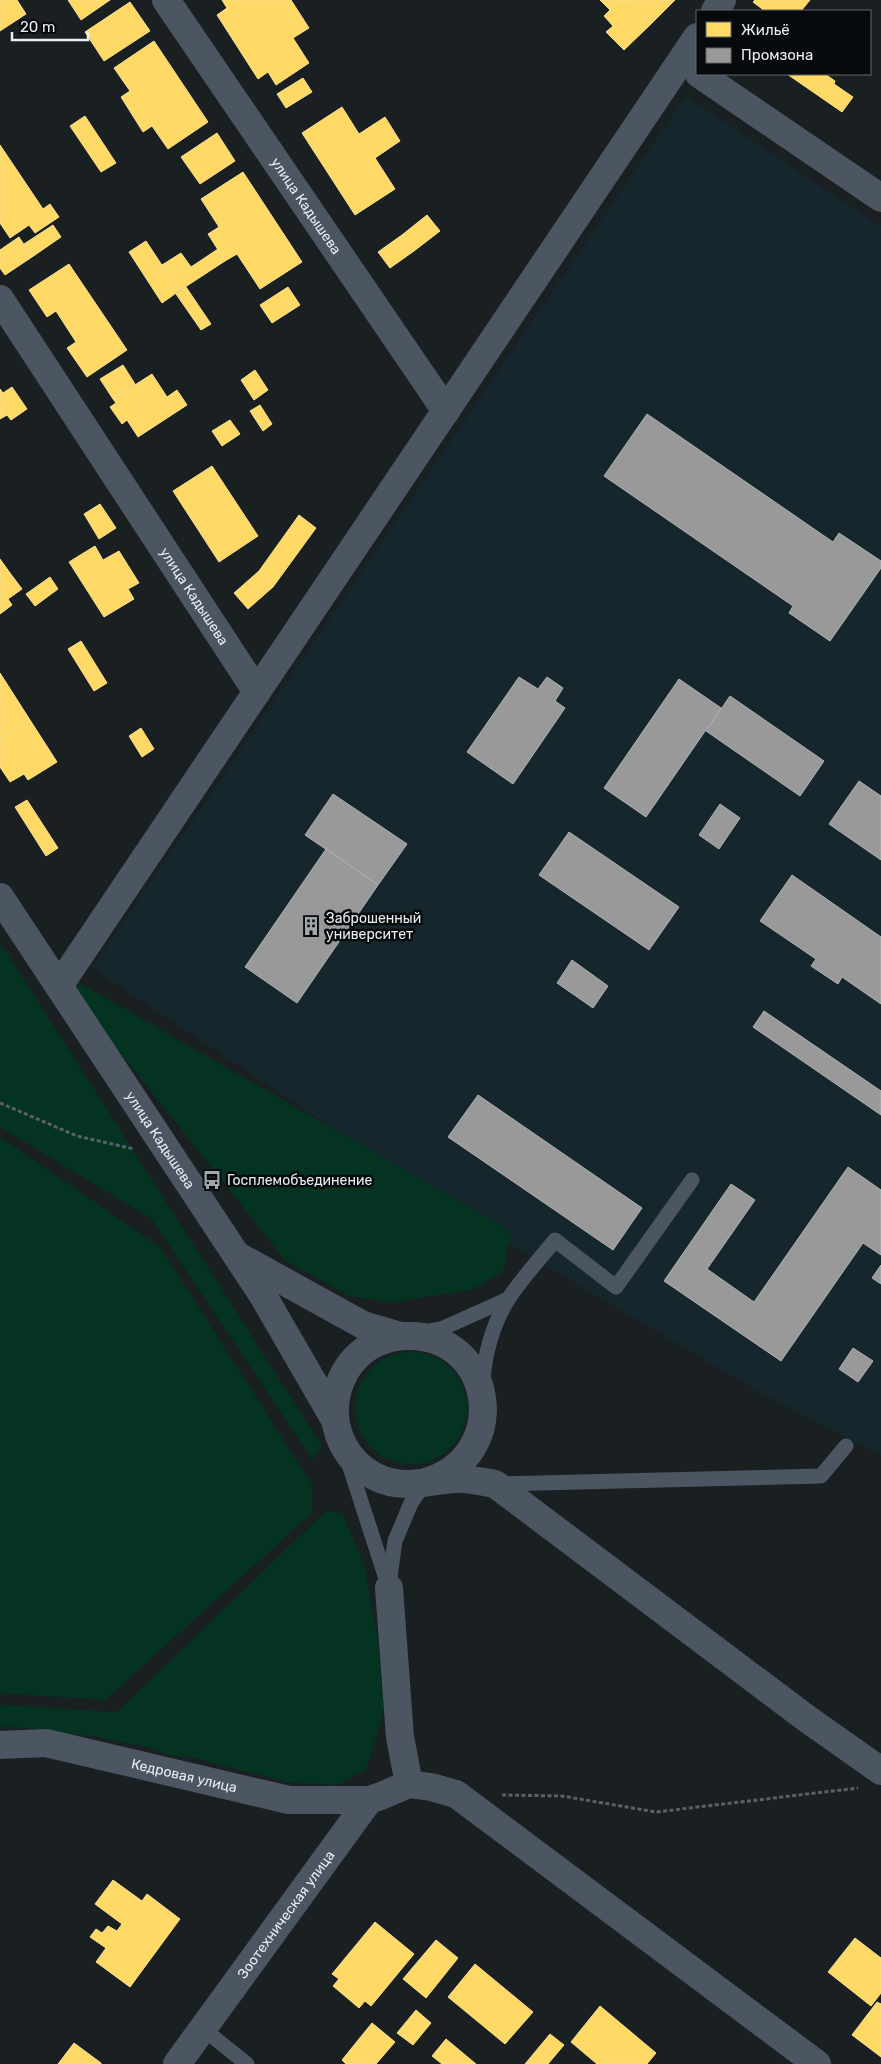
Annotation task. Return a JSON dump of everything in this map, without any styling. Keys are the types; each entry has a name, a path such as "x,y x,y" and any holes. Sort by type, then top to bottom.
{"street":[{"name":"улица Кадышева","path":"166,0 446,411"},
{"path":"59,986 446,411 693,69 696,45"},
{"path":"702,75 881,198"},
{"name":"улица Кадышева","path":"0,299 257,692"},
{"name":"улица Кадышева","path":"0,896 262,1294 339,1432"},
{"path":"235,1254 363,1325 400,1336"},
{"path":"495,1484 479,1386 469,1366 453,1350 444,1344 423,1337 400,1336 389,1338 367,1348 350,1364 337,1391 339,1432 358,1464 378,1478 402,1484 456,1479 495,1484 806,1718 871,1779"},
{"path":"426,1482 447,1474 465,1460 477,1440 483,1407"},
{"path":"389,1588 400,1736 408,1784"},
{"name":"Кедровая улица","path":"0,1745 46,1743 289,1800 369,1800"},
{"path":"369,1800 408,1784 431,1787 456,1794 818,2064"},
{"name":"Зоотехническая улица","path":"177,2064 369,1800"}],"lane":[{"path":"483,1407 484,1363 493,1332 508,1299 555,1240 616,1287 692,1180"},
{"path":"400,1336 441,1329 508,1299"},
{"path":"339,1432 389,1588"},
{"path":"495,1484 821,1476 846,1446"},
{"path":"389,1588 395,1541 411,1503 426,1482"},
{"path":"202,2028 247,2064"}],"path":[{"path":"0,1103 77,1136 172,1157"},
{"path":"456,1794 562,1796 656,1812 871,1779"}],"shaded area":[{"path":"686,96 881,227 881,1456 751,1387 491,1233 92,968"}],"green space":[{"path":"0,942 322,1446 313,1460 152,1219 0,1127"},
{"path":"69,977 511,1231 503,1272 471,1290 392,1302 349,1296 285,1260 76,997"},
{"path":"0,1137 161,1248 312,1485 312,1513 105,1700 0,1693"},
{"path":"411,1352 432,1356 451,1368 463,1387 467,1408 463,1429 451,1448 432,1460 411,1464 390,1460 371,1448 359,1429 355,1408 359,1387 371,1368 390,1356"},
{"path":"326,1511 342,1513 364,1564 378,1641 384,1711 366,1770 337,1785 287,1782 195,1758 169,1755 148,1747 97,1737 17,1727 0,1727 0,1705 117,1712"}],"building: Жильё":[{"path":"0,0 17,0 26,14 0,31"},
{"path":"68,0 110,0 81,20"},
{"path":"222,0 291,0 309,28 293,38 309,63 276,85 268,72 258,79 217,15 227,8"},
{"path":"600,0 620,0 610,10"},
{"path":"620,0 627,0 651,24 624,50 606,32 613,26 604,16"},
{"path":"627,0 675,0 651,24"},
{"path":"755,0 810,0 802,10 764,10 753,2"},
{"path":"130,2 150,31 104,61 85,32"},
{"path":"154,41 208,122 168,149 152,126 143,132 121,97 130,91 114,68"},
{"path":"788,75 826,75 835,81 834,84 853,97 842,112"},
{"path":"303,78 312,92 286,108 277,94"},
{"path":"342,107 359,134 385,117 400,141 375,158 395,189 355,215 302,133"},
{"path":"85,116 116,163 101,172 70,126"},
{"path":"217,133 235,161 200,184 181,157"},
{"path":"0,145 43,209 50,204 59,217 35,233 29,225 10,238 0,223"},
{"path":"243,172 302,262 260,289 237,254 225,261 208,234 219,227 201,199"},
{"path":"427,215 440,231 414,251 402,235"},
{"path":"53,225 61,237 32,257 24,244"},
{"path":"402,235 414,251 390,268 378,252"},
{"path":"19,237 32,257 5,275 0,268 0,250"},
{"path":"146,241 179,291 162,303 129,252"},
{"path":"218,249 225,261 179,291 162,265 181,253 191,267"},
{"path":"69,264 127,350 87,377 67,348 76,342 56,311 47,317 29,290"},
{"path":"186,287 211,324 201,330 176,294"},
{"path":"288,287 300,305 272,323 260,305"},
{"path":"123,365 135,384 113,399 100,379"},
{"path":"255,370 268,390 254,400 241,380"},
{"path":"152,374 167,397 177,390 187,405 138,437 127,420 122,424 110,407 116,403 113,399"},
{"path":"12,387 27,409 11,420 7,415 0,419 0,389 3,393"},
{"path":"260,405 272,424 263,431 250,411"},
{"path":"230,420 240,434 222,446 212,431"},
{"path":"212,466 258,536 219,562 173,491"},
{"path":"100,504 116,528 99,539 84,514"},
{"path":"299,515 316,528 273,587 259,571"},
{"path":"95,546 103,560 119,551 139,583 128,589 134,599 104,617 69,562"},
{"path":"0,559 10,573 0,581"},
{"path":"259,571 273,587 248,609 234,593"},
{"path":"10,573 22,589 8,599 12,605 0,614 0,581"},
{"path":"50,577 58,589 35,606 26,594"},
{"path":"81,641 107,683 94,691 68,649"},
{"path":"0,673 30,720 0,739"},
{"path":"30,720 57,762 28,780 24,774 10,782 0,767 0,739"},
{"path":"141,728 154,749 142,757 129,736"},
{"path":"27,800 58,848 46,856 15,807"},
{"path":"113,1880 142,1901 147,1894 180,1919 130,1987 96,1962 106,1948 90,1937 96,1929 102,1933 108,1926 117,1931 122,1924 95,1904"},
{"path":"375,1922 414,1954 371,2006 365,2001 359,2008 333,1986 339,1979 332,1974"},
{"path":"855,1938 881,1958 881,1993 871,2006 828,1972"},
{"path":"436,1940 458,1958 426,1998 403,1979"},
{"path":"475,1964 533,2012 505,2044 448,1997"},
{"path":"877,2002 881,2004 881,2057 852,2035"},
{"path":"600,2006 656,2053 647,2064 597,2064 571,2042"},
{"path":"416,2010 431,2023 413,2045 397,2033"},
{"path":"372,2023 395,2042 376,2064 346,2064 342,2060"},
{"path":"550,2034 564,2045 548,2064 525,2064"},
{"path":"446,2039 476,2064 442,2064 432,2056"},
{"path":"74,2043 101,2063 101,2064 58,2064"}],"building: Промзона":[{"path":"647,414 833,542 839,533 881,561 881,568 830,641 789,613 793,606 604,476"},
{"path":"519,677 538,689 547,677 563,688 555,701 565,708 513,784 467,752"},
{"path":"679,679 721,708 646,817 604,788"},
{"path":"730,696 824,761 800,796 706,731"},
{"path":"859,781 881,796 881,860 829,824"},
{"path":"333,794 407,844 378,885 305,835"},
{"path":"720,804 740,818 719,849 699,835"},
{"path":"569,832 679,907 649,950 539,875"},
{"name":"Заброшенный университет","path":"326,849 378,885 297,1003 245,967"},
{"path":"792,875 881,937 881,1004 842,977 838,984 811,966 816,959 760,921"},
{"path":"572,960 608,986 593,1008 557,983"},
{"path":"764,1011 881,1091 881,1115 753,1027"},
{"path":"478,1095 642,1208 613,1250 448,1137"},
{"path":"848,1167 881,1190 881,1255 863,1243 781,1361 664,1281 731,1184 755,1200 707,1269 754,1302"},
{"path":"881,1265 881,1284 872,1278"},
{"path":"853,1348 873,1361 858,1382 839,1369"}],"place":[{"name":"Заброшенный университет","path":"311,926"},
{"name":"Госплемобъединение","path":"212,1180"}]}
